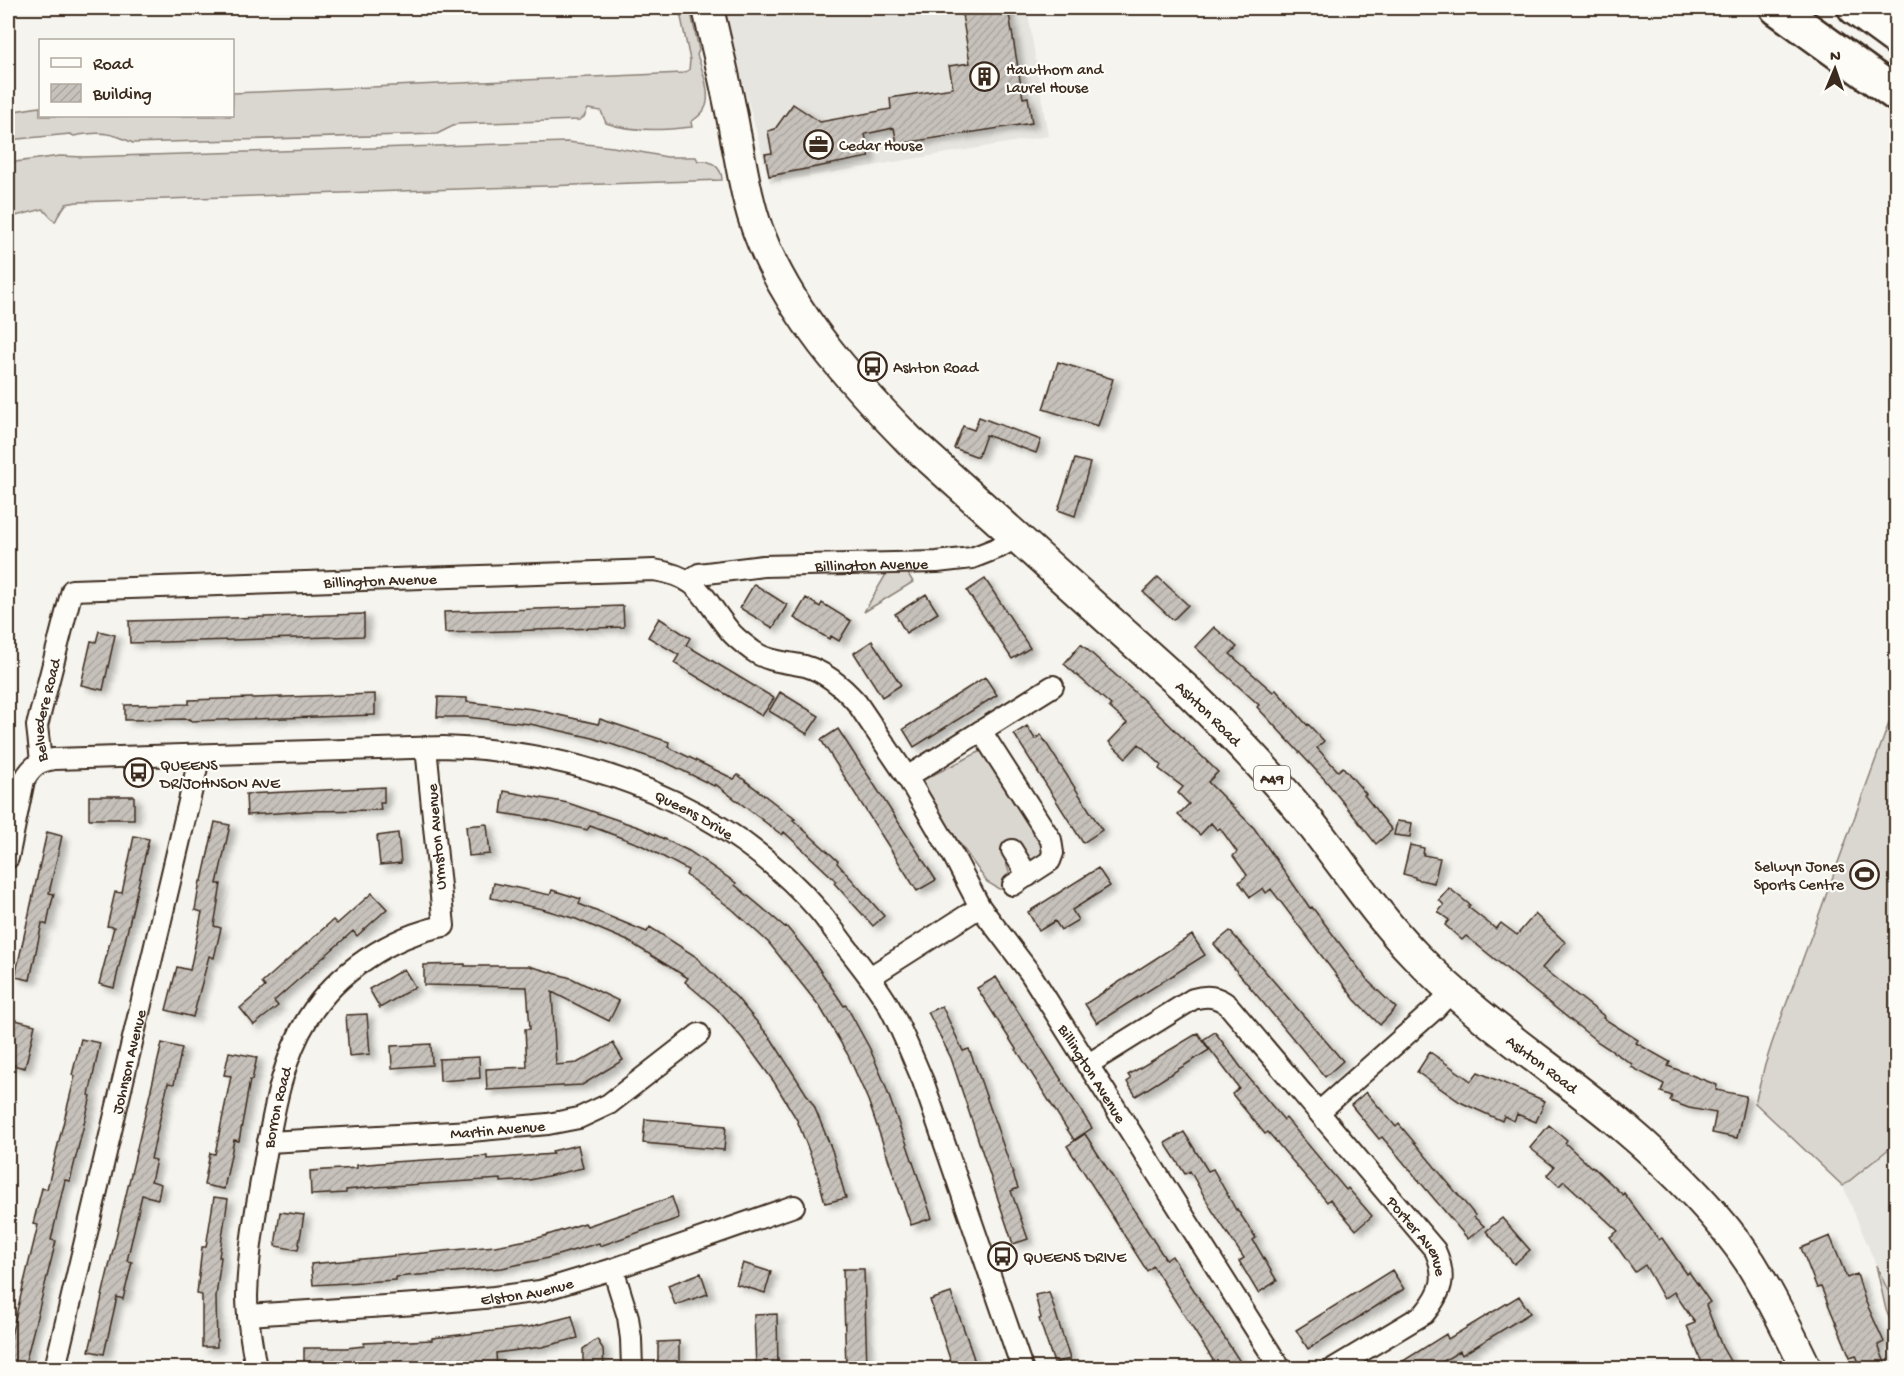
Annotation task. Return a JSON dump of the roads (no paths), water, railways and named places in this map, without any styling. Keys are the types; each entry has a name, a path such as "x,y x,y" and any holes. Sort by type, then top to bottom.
{"highway":[{"path":"1777,8 1896,94"},
{"path":"1855,8 1896,38"}],"main road":[{"name":"Ashton Road","path":"708,8 744,184 759,232 777,273 808,323 871,401 910,441 1188,691 1232,734 1308,820 1387,923 1415,955 1452,991 1633,1135 1672,1171 1715,1217 1754,1269 1782,1317 1806,1368"}],"street":[{"name":"Billington Avenue","path":"688,581 699,574 763,566 937,562 972,558 1000,547 1017,537"},
{"name":"Billington Avenue","path":"72,590 654,570 675,574 688,581 707,598 729,631 756,653 766,658 808,667 824,674 857,703 907,777 954,857 980,907 1030,973 1280,1368"},
{"name":"Belvedere Road","path":"8,858 24,780 30,770 41,761 37,726 72,590"},
{"path":"907,777 1053,686"},
{"path":"981,731 1051,840 1053,853 1050,861 1021,880 1012,850"},
{"name":"Queens Drive","path":"41,761 426,747 499,751 579,766 663,795 689,809 745,845 797,888 820,912 870,977 888,1006 904,1036 923,1081 1022,1368"},
{"name":"Urmston Avenue","path":"426,747 444,927"},
{"name":"Johnson Avenue","path":"55,1368 200,754"},
{"path":"870,977 980,907"},
{"name":"Borron Road","path":"256,1368 248,1316 249,1274 257,1204 268,1142 292,1051 307,1019 324,997 346,975 368,958 396,942 429,929 444,927"},
{"path":"1319,1112 1435,1009 1452,991"},
{"name":"Porter Avenue","path":"1088,1065 1193,999 1202,996 1221,999 1435,1250 1442,1265 1443,1276 1435,1301 1424,1314 1334,1368"},
{"name":"Martin Avenue","path":"268,1142 471,1131 548,1124 579,1118 609,1104 699,1034"},
{"name":"Elston Avenue","path":"248,1316 494,1297 540,1291 613,1269 794,1206"},
{"path":"613,1269 628,1317 632,1368"}],"place":[{"name":"Hawthorn and Laurel House","path":"985,77"},
{"name":"Cedar House","path":"818,144"},
{"name":"Ashton Road","path":"872,366"},
{"name":"QUEENS DR/JOHNSON AVE","path":"139,773"},
{"name":"Selwyn Jones Sports Centre","path":"1865,874"},
{"name":"QUEENS DRIVE","path":"1002,1256"}]}
